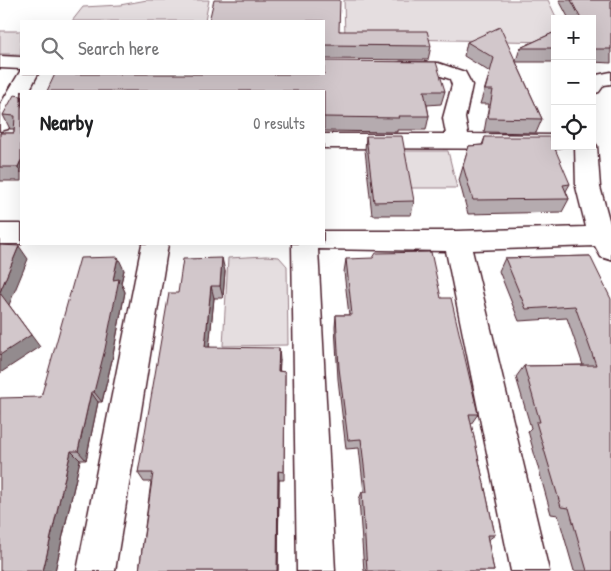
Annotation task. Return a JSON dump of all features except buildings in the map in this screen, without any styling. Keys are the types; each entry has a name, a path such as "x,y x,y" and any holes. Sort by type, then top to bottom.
{"street":[{"path":"0,62 20,63"},
{"path":"380,68 436,68 446,70 458,76 462,85 454,118 458,140"},
{"path":"22,90 28,75"},
{"path":"596,81 611,78"},
{"path":"5,133 20,95"},
{"path":"325,141 458,140 551,142"},
{"path":"586,150 588,195 597,226 607,243"},
{"path":"0,234 20,234"},
{"path":"325,241 607,243"},
{"path":"457,241 530,571"},
{"path":"96,571 155,245"},
{"path":"305,245 316,571"}],"shaded area":[{"path":"147,0 209,0 205,20 73,20 83,7 120,5"},
{"path":"344,0 548,0 555,15 551,15 551,42 345,38"},
{"path":"0,31 20,31 20,54 0,54"},
{"path":"403,151 448,151 457,188 410,188"},
{"path":"279,257 287,266 288,345 223,346 228,258"}]}
